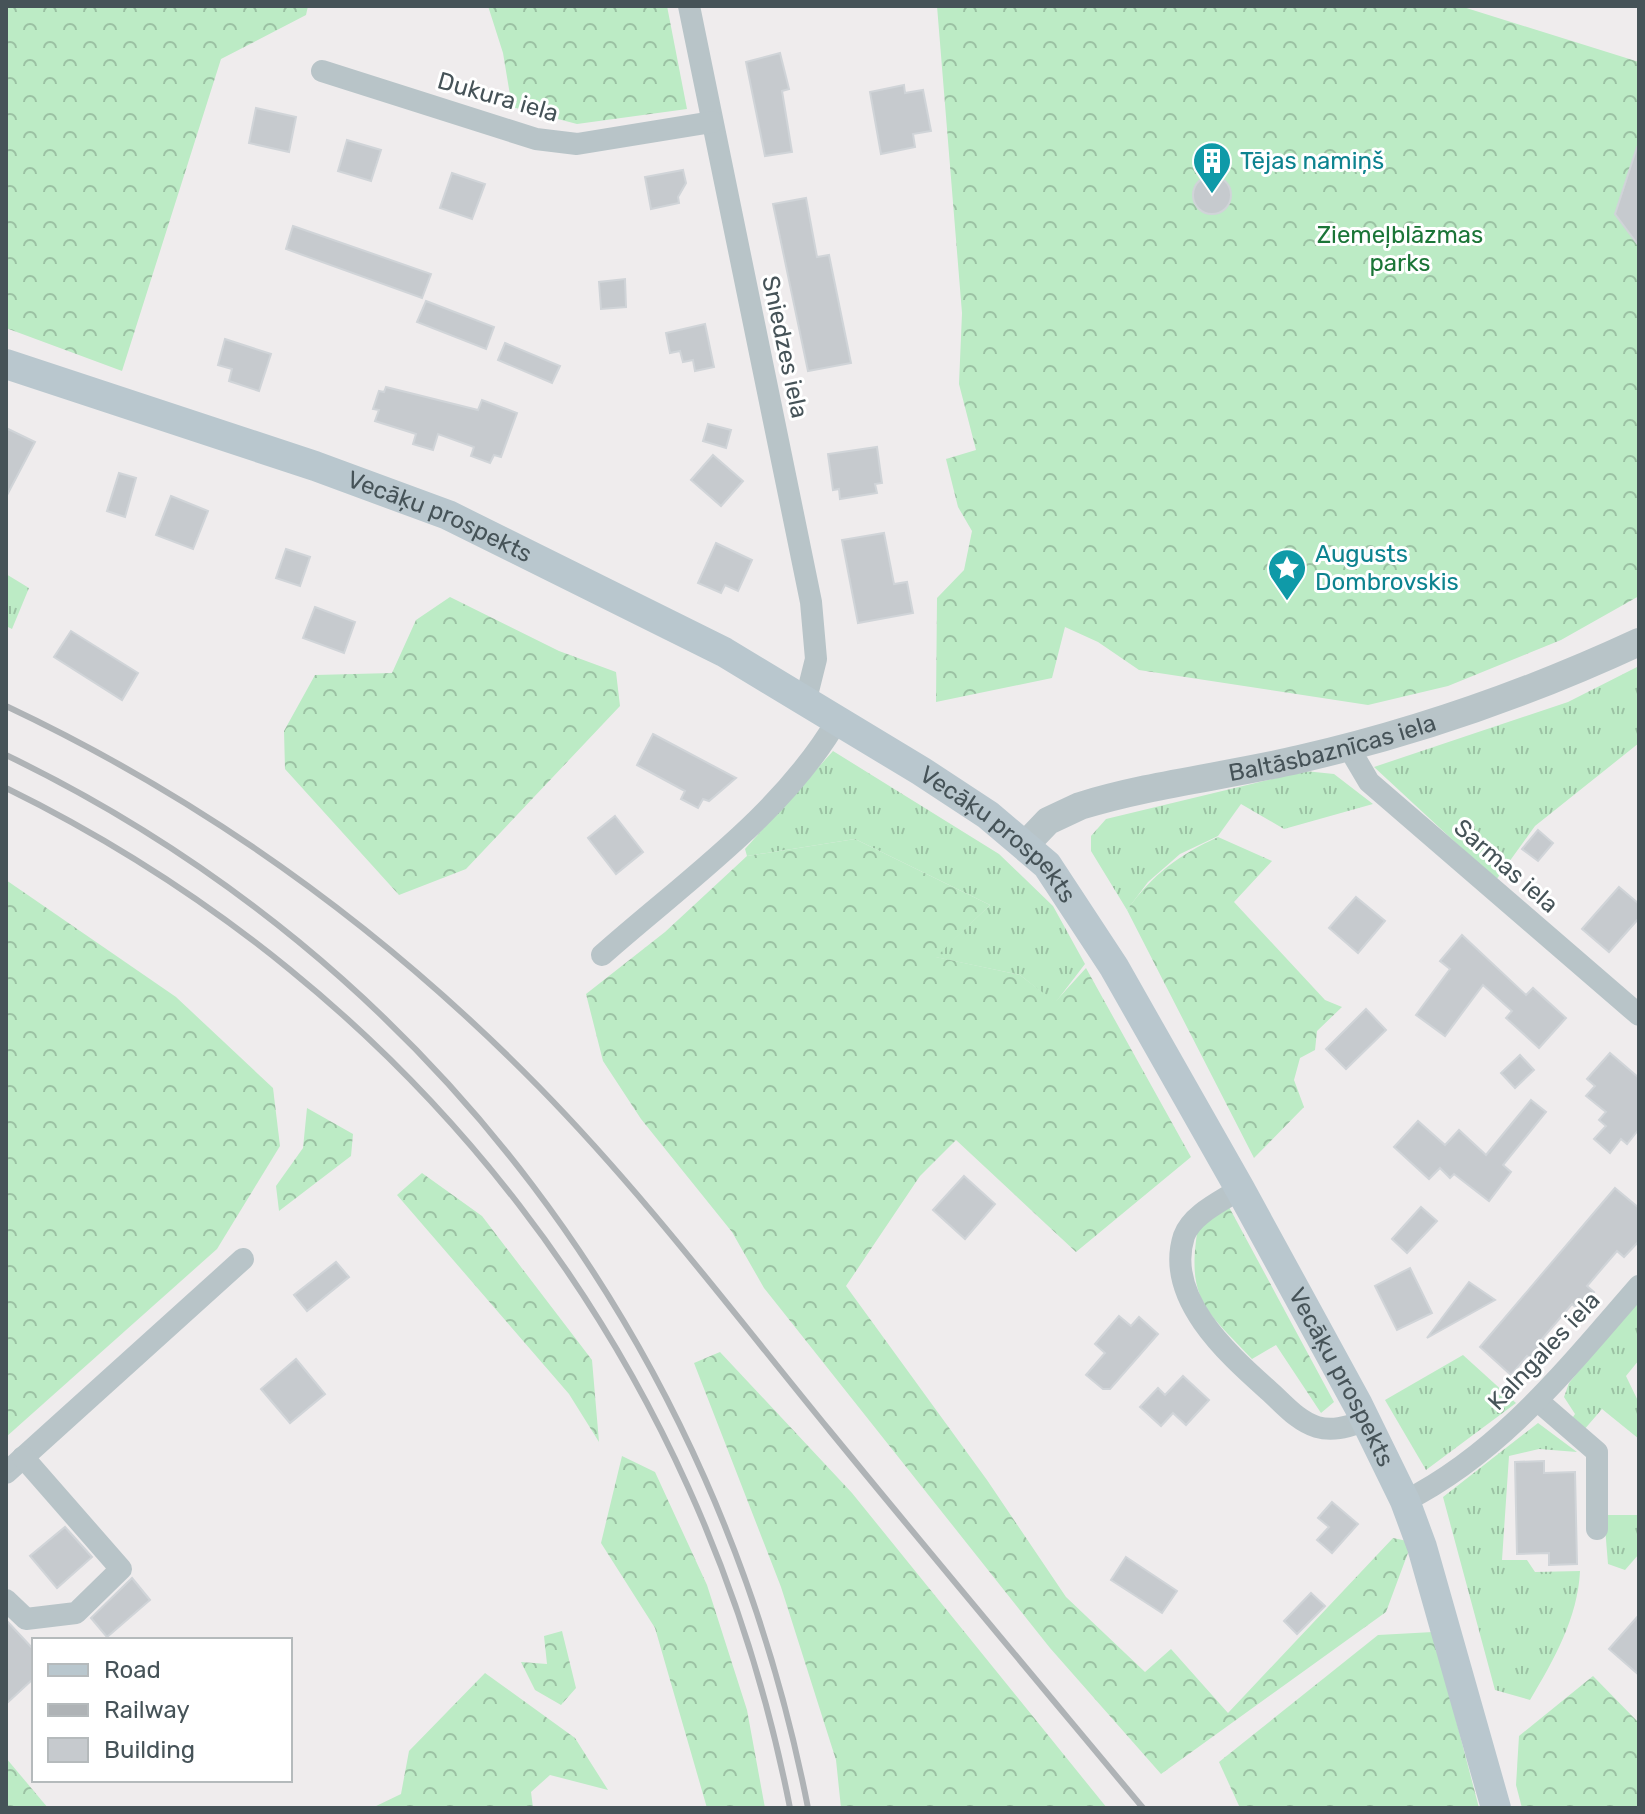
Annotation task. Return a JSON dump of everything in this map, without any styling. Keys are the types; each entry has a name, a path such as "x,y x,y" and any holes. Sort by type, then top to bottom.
{"main road":[{"name":"Vecāķu prospekts","path":"6,364 300,460 448,515 701,639 806,699 921,771 1026,844 1047,865 1114,967 1240,1189 1405,1501 1422,1547 1496,1808"}],"street":[{"name":"Sniedzes iela","path":"689,6 811,602 816,659 806,699"},
{"name":"Dukura iela","path":"322,71 550,140 577,144 712,122"},
{"name":"Baltāsbaznīcas iela","path":"1026,844 1048,821 1097,801 1349,748 1419,729 1522,693 1639,642"},
{"path":"602,955 782,796 812,760 838,719"},
{"name":"Sarmas iela","path":"1349,748 1369,782 1639,1015"},
{"path":"1240,1189 1201,1214 1185,1235 1184,1274 1198,1313 1219,1345 1296,1416 1317,1427 1340,1429 1365,1421"},
{"path":"6,1473 243,1259"},
{"name":"Kalngales iela","path":"1405,1501 1433,1486 1506,1431 1538,1401 1639,1286"},
{"path":"1538,1401 1597,1452 1597,1529"},
{"path":"6,1600 26,1619 76,1613 121,1569 23,1457"}],"green space":[{"path":"6,6 308,6 306,15 221,59 122,371 6,328"},
{"path":"488,6 667,6 687,109 577,124 512,107 503,53"},
{"name":"Ziemeļblāzmas parks","path":"937,6 1460,6 1639,62 1639,596 1561,640 1448,686 1368,705 1139,670 1098,642 1065,627 1052,678 936,702 937,598 964,570 972,531 958,507 946,459 976,450 959,384 962,313"},
{"path":"6,574 29,588 12,629 6,626"},
{"path":"450,597 559,651 616,672 620,706 466,869 399,895 285,769 284,731 315,675 392,673 416,620"},
{"path":"1639,666 1639,743 1535,826 1496,880 1374,767 1568,702"},
{"path":"833,751 999,854 1053,906 1085,964 1055,1003 1020,975 935,957 990,905 855,839 747,856 745,849"},
{"path":"1305,771 1334,774 1373,804 1284,829 1241,804 1218,836 1180,854 1148,882 1127,910 1091,851 1091,836 1106,819"},
{"path":"1218,837 1272,861 1234,902 1325,1000 1342,1007 1317,1031 1315,1050 1300,1058 1294,1080 1304,1107 1254,1158 1127,910 1168,867"},
{"path":"855,839 990,905 936,957 1020,975 1055,1002 1086,968 1191,1157 1076,1252 956,1140 920,1176 846,1286 987,1480 1066,1597 1145,1672 1171,1649 1228,1713 1393,1538 1412,1542 1386,1612 1161,1774 1050,1648 764,1288 732,1232 641,1119 603,1061 586,994 665,932 747,856"},
{"path":"6,880 176,997 273,1088 280,1146 217,1249 6,1437"},
{"path":"307,1108 353,1134 351,1156 279,1211 276,1186 303,1148"},
{"path":"422,1173 482,1216 592,1360 599,1442 569,1394 397,1195"},
{"path":"1229,1207 1334,1402 1321,1413 1276,1345 1252,1359 1222,1328 1203,1302 1195,1271 1198,1227"},
{"path":"1639,1298 1639,1360 1626,1376 1639,1403 1639,1439 1602,1409 1583,1431 1571,1420 1575,1414 1564,1397 1569,1383"},
{"path":"720,1352 852,1493 1107,1808 841,1808 836,1760 781,1587 694,1363"},
{"path":"1463,1355 1516,1403 1426,1470 1385,1400"},
{"path":"1538,1423 1577,1452 1539,1449 1509,1456 1502,1560 1527,1560 1535,1572 1580,1571 1570,1621 1556,1654 1530,1700 1495,1690 1443,1497"},
{"path":"622,1456 655,1472 707,1585 747,1710 765,1808 707,1808 655,1628 601,1543"},
{"path":"1604,1515 1639,1515 1639,1554 1625,1570 1608,1564"},
{"path":"562,1631 576,1688 561,1705 535,1690 521,1662 547,1664 544,1636"},
{"path":"1433,1632 1479,1808 1240,1808 1219,1762 1378,1635"},
{"path":"485,1673 575,1738 608,1790 550,1775 531,1792 533,1808 372,1808 401,1794 409,1751"},
{"path":"1593,1676 1639,1723 1639,1808 1522,1808 1516,1785 1519,1736"},
{"path":"6,1758 48,1808 6,1808"}],"building":[{"path":"780,53 789,89 782,91 792,152 765,156 746,62"},
{"path":"904,85 905,93 923,90 931,131 913,134 915,147 881,154 870,92"},
{"path":"256,108 296,117 289,152 249,143"},
{"path":"347,140 381,150 371,181 338,171"},
{"path":"1639,147 1639,246 1615,214"},
{"path":"683,170 686,183 678,197 679,203 651,209 645,177"},
{"path":"452,173 485,184 472,219 440,208"},
{"name":"Tējas namiņš","path":"1212,176 1225,182 1231,195 1225,208 1212,214 1199,208 1193,195 1199,182"},
{"path":"806,198 817,257 829,255 851,363 808,371 773,204"},
{"path":"293,226 431,274 422,298 286,249"},
{"path":"625,279 626,307 601,309 599,282"},
{"path":"426,301 494,327 486,349 417,322"},
{"path":"705,324 714,367 695,371 693,360 683,362 680,351 670,353 666,333"},
{"path":"225,339 271,354 259,391 229,381 232,369 218,365"},
{"path":"505,343 560,366 552,383 498,360"},
{"path":"386,387 478,410 482,400 517,413 501,457 494,455 490,463 471,456 474,447 438,434 433,450 413,444 416,434 375,421 379,410 373,409 379,391 384,392"},
{"path":"708,424 731,430 726,448 703,441"},
{"path":"6,428 35,442 6,497"},
{"path":"877,447 882,483 875,484 877,493 840,499 839,489 833,490 828,454"},
{"path":"713,455 743,481 721,506 691,480"},
{"path":"119,473 136,478 125,517 107,511"},
{"path":"171,496 208,511 193,549 156,535"},
{"path":"884,533 894,584 907,582 913,613 858,623 842,540"},
{"path":"716,543 752,560 738,591 725,585 721,593 698,583"},
{"path":"286,549 310,557 300,586 276,578"},
{"path":"315,607 355,622 344,653 303,638"},
{"path":"71,631 138,673 122,700 54,657"},
{"path":"653,734 736,778 709,801 703,799 698,808 681,799 685,791 637,765"},
{"path":"615,816 643,852 616,874 588,838"},
{"path":"1538,830 1553,843 1538,861 1522,849"},
{"path":"1619,887 1639,904 1639,918 1609,952 1582,929"},
{"path":"1356,897 1385,921 1358,953 1329,928"},
{"path":"1462,935 1526,995 1533,988 1566,1018 1539,1048 1506,1018 1512,1011 1483,985 1445,1036 1416,1015 1450,969 1440,961"},
{"path":"1366,1009 1386,1030 1346,1069 1326,1049"},
{"path":"1610,1053 1639,1078 1639,1129 1627,1144 1621,1139 1610,1153 1594,1139 1606,1126 1599,1120 1606,1112 1586,1096 1595,1086 1587,1079"},
{"path":"1520,1055 1534,1070 1515,1088 1501,1073"},
{"path":"1531,1100 1546,1112 1503,1165 1511,1172 1489,1201 1454,1174 1450,1178 1440,1168 1429,1179 1394,1147 1418,1121 1445,1145 1459,1130 1486,1155"},
{"path":"964,1176 995,1204 965,1239 933,1210"},
{"path":"1615,1188 1639,1208 1639,1241 1624,1257 1617,1251 1587,1286 1594,1292 1579,1310 1572,1304 1542,1339 1549,1345 1534,1362 1527,1356 1511,1375 1480,1347"},
{"path":"1421,1207 1437,1221 1407,1253 1392,1239"},
{"path":"336,1262 349,1277 307,1311 294,1295"},
{"path":"1410,1268 1432,1313 1397,1330 1375,1286"},
{"path":"1469,1282 1495,1300 1427,1338"},
{"path":"1119,1316 1131,1326 1139,1317 1158,1334 1110,1389 1103,1389 1086,1375 1105,1353 1095,1344"},
{"path":"296,1359 325,1394 290,1423 261,1389"},
{"path":"1183,1376 1209,1400 1186,1425 1173,1413 1161,1426 1140,1407 1158,1388 1165,1395"},
{"path":"1544,1461 1544,1473 1575,1472 1577,1564 1549,1565 1549,1553 1517,1554 1515,1462"},
{"path":"1332,1502 1358,1524 1332,1553 1317,1540 1329,1527 1318,1518"},
{"path":"65,1527 92,1557 57,1588 30,1556"},
{"path":"1126,1557 1177,1591 1162,1613 1111,1580"},
{"path":"132,1578 150,1600 107,1637 91,1618"},
{"path":"1311,1593 1325,1606 1297,1634 1284,1621"},
{"path":"1639,1615 1639,1675 1609,1649"},
{"path":"6,1620 32,1648 32,1680 6,1704"}],"railway":[{"path":"6,706 152,783 221,826 355,922 480,1029 578,1128 652,1212 1143,1808"},
{"path":"6,755 159,840 298,941 423,1057 533,1186 627,1326 704,1478 765,1639 808,1808"},
{"path":"6,788 154,871 290,969 411,1081 519,1205 612,1341 688,1487 748,1643 790,1808"}],"place":[{"name":"Tējas namiņš","path":"1212,195"},
{"name":"Augusts Dombrovskis","path":"1287,602"}]}
